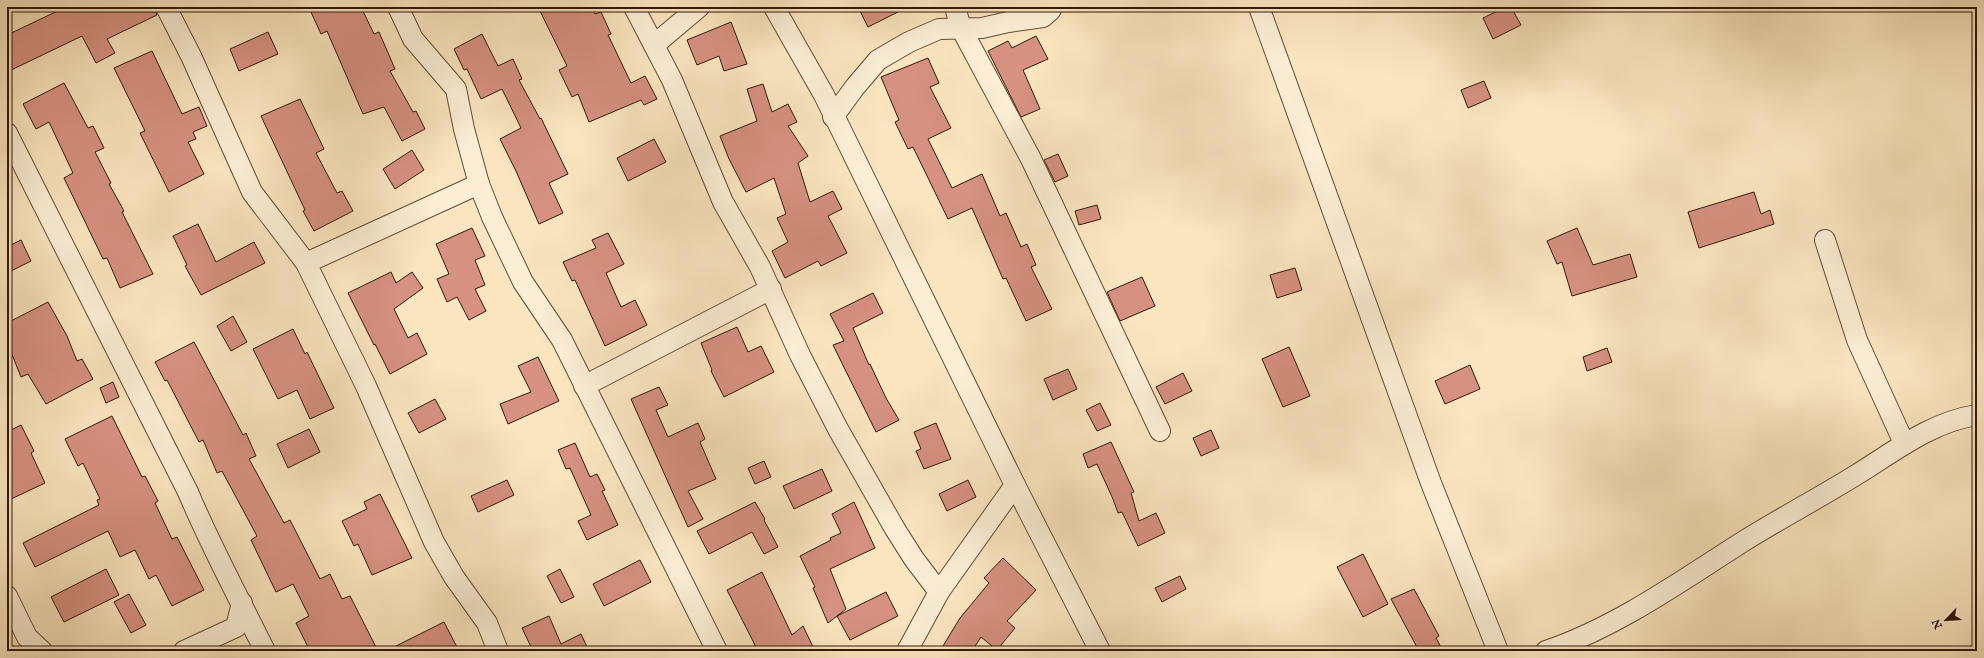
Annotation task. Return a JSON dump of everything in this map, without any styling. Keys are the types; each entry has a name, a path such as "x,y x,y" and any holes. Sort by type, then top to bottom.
{"street":[{"path":"166,7 191,56 252,192 306,263 366,386 434,542 454,577 487,623 498,651"},
{"path":"398,7 413,38 456,89 464,129 479,184 492,218 523,282 562,340 717,651"},
{"path":"634,7 672,80 723,202 771,289 800,355 838,430 895,529 914,559 939,592"},
{"path":"654,45 699,7"},
{"path":"774,7 824,95 833,117 1015,485 1100,651"},
{"path":"955,7 961,28 1031,159 1160,431"},
{"path":"833,117 855,87 878,60 909,42 939,30 982,28 1043,17 1052,7"},
{"path":"1259,7 1431,483 1498,651"},
{"path":"7,133 188,492 208,540 242,603 265,651"},
{"path":"306,263 479,184"},
{"path":"1825,240 1857,340 1904,444"},
{"path":"584,386 771,289"},
{"path":"1546,651 1566,644 1611,622 1771,525 1856,476 1904,444 1946,423 1963,417 1977,415"},
{"path":"907,651 939,592 1015,485"},
{"path":"7,596 27,637 42,651"},
{"path":"184,651 236,627 242,603"}],"building":[{"path":"66,7 155,7 157,15 107,39 115,53 96,63 82,36 7,72 7,35"},
{"path":"320,7 361,7 374,34 379,32 395,69 390,71 413,112 416,111 425,129 402,141 384,107 363,114 327,31 321,34 311,12"},
{"path":"538,7 591,7 595,14 601,12 611,34 608,35 631,83 645,76 657,99 644,105 641,100 589,122 578,94 572,97 559,70 567,66"},
{"path":"858,7 908,7 868,27"},
{"path":"1506,7 1511,7 1521,25 1493,39 1483,18"},
{"path":"731,22 747,64 724,71 719,56 697,65 687,40"},
{"path":"268,32 278,54 239,71 230,49"},
{"path":"482,34 498,66 513,59 522,79 519,80 540,119 541,118 568,174 549,183 563,213 539,224 500,139 521,128 502,89 481,99 467,69 464,70 454,49"},
{"path":"1036,36 1048,59 1023,70 1040,109 1021,117 988,51 1008,41 1012,48"},
{"path":"152,51 182,114 199,107 207,126 193,132 196,139 188,142 204,174 169,192 140,133 145,131 114,68"},
{"path":"928,58 939,83 930,87 951,128 928,139 952,188 982,174 1000,216 1006,213 1021,247 1027,244 1036,265 1031,267 1052,309 1026,321 1006,278 1003,279 972,208 948,219 913,147 908,149 895,122 899,120 881,77"},
{"path":"1484,81 1491,98 1468,108 1461,90"},
{"path":"64,83 88,128 93,126 104,148 95,152 111,183 109,184 124,211 122,212 153,274 120,288 107,258 103,259 64,178 73,173 49,122 36,129 23,104"},
{"path":"763,84 772,112 788,104 797,122 788,126 808,156 798,163 810,202 833,191 842,209 828,216 847,253 821,266 818,261 785,278 772,251 788,242 777,218 786,214 774,178 746,192 729,159 720,136 757,121 747,89"},
{"path":"300,99 324,149 316,153 337,193 342,191 353,211 314,231 303,211 305,210 261,116"},
{"path":"654,139 666,162 628,181 617,158"},
{"path":"412,150 424,170 395,189 383,169"},
{"path":"1058,154 1068,176 1055,182 1044,160"},
{"path":"1754,192 1761,214 1770,210 1774,224 1699,248 1688,212"},
{"path":"1097,205 1101,219 1079,225 1075,211"},
{"path":"198,224 216,262 254,242 265,263 201,295 185,266 187,265 173,236"},
{"path":"472,228 485,256 475,260 485,285 475,289 486,311 469,320 457,297 447,302 437,279 449,274 436,244"},
{"path":"1577,228 1593,265 1630,254 1637,277 1572,296 1562,262 1557,264 1547,241"},
{"path":"608,233 624,264 606,273 621,307 635,300 647,325 605,346 575,280 572,281 563,262 596,248 592,240"},
{"path":"21,240 31,261 7,273 7,247"},
{"path":"1295,268 1302,290 1277,298 1270,275"},
{"path":"391,272 396,283 412,272 423,288 394,309 408,338 417,333 427,354 390,374 348,293"},
{"path":"1142,277 1155,306 1120,321 1107,292"},
{"path":"873,293 883,313 853,328 869,365 870,364 886,398 899,420 876,432 833,345 844,341 830,314"},
{"path":"48,302 67,336 77,361 82,359 93,379 46,404 28,374 21,377 7,342 7,323"},
{"path":"233,316 247,342 231,351 217,326"},
{"path":"737,327 748,352 761,346 774,372 724,397 711,371 712,370 701,343"},
{"path":"293,329 305,354 307,352 334,408 310,419 297,390 278,399 253,349"},
{"path":"194,342 243,435 246,433 256,456 249,459 284,523 290,520 320,579 330,574 342,599 350,596 378,651 310,651 296,623 309,616 293,584 276,592 251,540 257,536 222,471 217,473 203,440 199,442 167,380 165,381 155,362"},
{"path":"1289,347 1310,396 1283,407 1262,359"},
{"path":"1607,348 1612,362 1587,371 1583,357"},
{"path":"538,357 559,401 508,424 500,404 531,392 518,366"},
{"path":"1470,365 1480,389 1445,404 1435,381"},
{"path":"1068,369 1077,389 1053,400 1044,379"},
{"path":"1183,373 1192,391 1165,404 1156,387"},
{"path":"113,382 119,397 106,403 100,388"},
{"path":"659,387 668,405 656,410 668,437 698,423 705,439 700,442 716,479 688,491 703,519 688,527 631,399"},
{"path":"435,399 446,419 419,433 408,413"},
{"path":"1100,403 1111,425 1097,431 1086,410"},
{"path":"112,416 142,477 145,476 158,501 155,503 172,539 177,537 204,590 172,606 156,575 149,579 135,550 120,557 108,531 35,567 23,543 99,505 97,500 100,499 83,463 78,466 65,439"},
{"path":"936,423 951,459 924,469 916,451 921,449 914,432"},
{"path":"21,425 34,451 31,453 45,483 7,501 7,432"},
{"path":"309,429 320,452 288,468 277,444"},
{"path":"1211,430 1219,448 1201,456 1193,438"},
{"path":"1111,442 1134,492 1131,493 1139,521 1156,513 1165,533 1138,546 1122,512 1118,513 1097,464 1088,468 1083,454"},
{"path":"575,443 590,477 597,474 605,490 602,491 618,525 587,540 578,521 591,515 570,468 566,469 558,450"},
{"path":"764,461 771,477 755,484 748,468"},
{"path":"822,469 832,491 794,509 783,486"},
{"path":"507,480 514,495 478,512 471,496"},
{"path":"968,480 976,497 947,511 939,494"},
{"path":"380,494 412,558 372,575 358,544 354,546 342,521 367,509 364,502"},
{"path":"755,502 778,547 764,554 752,532 709,554 697,531"},
{"path":"854,502 875,548 830,569 846,609 828,623 813,588 815,587 800,556 831,540 830,538 841,533 832,514"},
{"path":"1363,554 1388,604 1363,617 1337,567"},
{"path":"1003,558 1036,590 1007,621 1015,628 997,650 981,637 972,651 940,651 960,618 989,583 984,578"},
{"path":"640,560 651,582 604,606 593,584"},
{"path":"106,569 119,595 64,622 51,597"},
{"path":"560,569 574,597 561,603 547,576"},
{"path":"762,572 792,635 803,626 815,651 758,651 727,590"},
{"path":"1180,576 1186,589 1162,602 1155,588"},
{"path":"1414,589 1439,636 1436,638 1443,651 1419,651 1391,599"},
{"path":"886,592 898,616 850,640 837,616"},
{"path":"129,594 146,625 131,633 114,602"},
{"path":"549,616 561,644 581,634 589,651 533,651 522,628"},
{"path":"444,622 459,651 386,651"}]}
